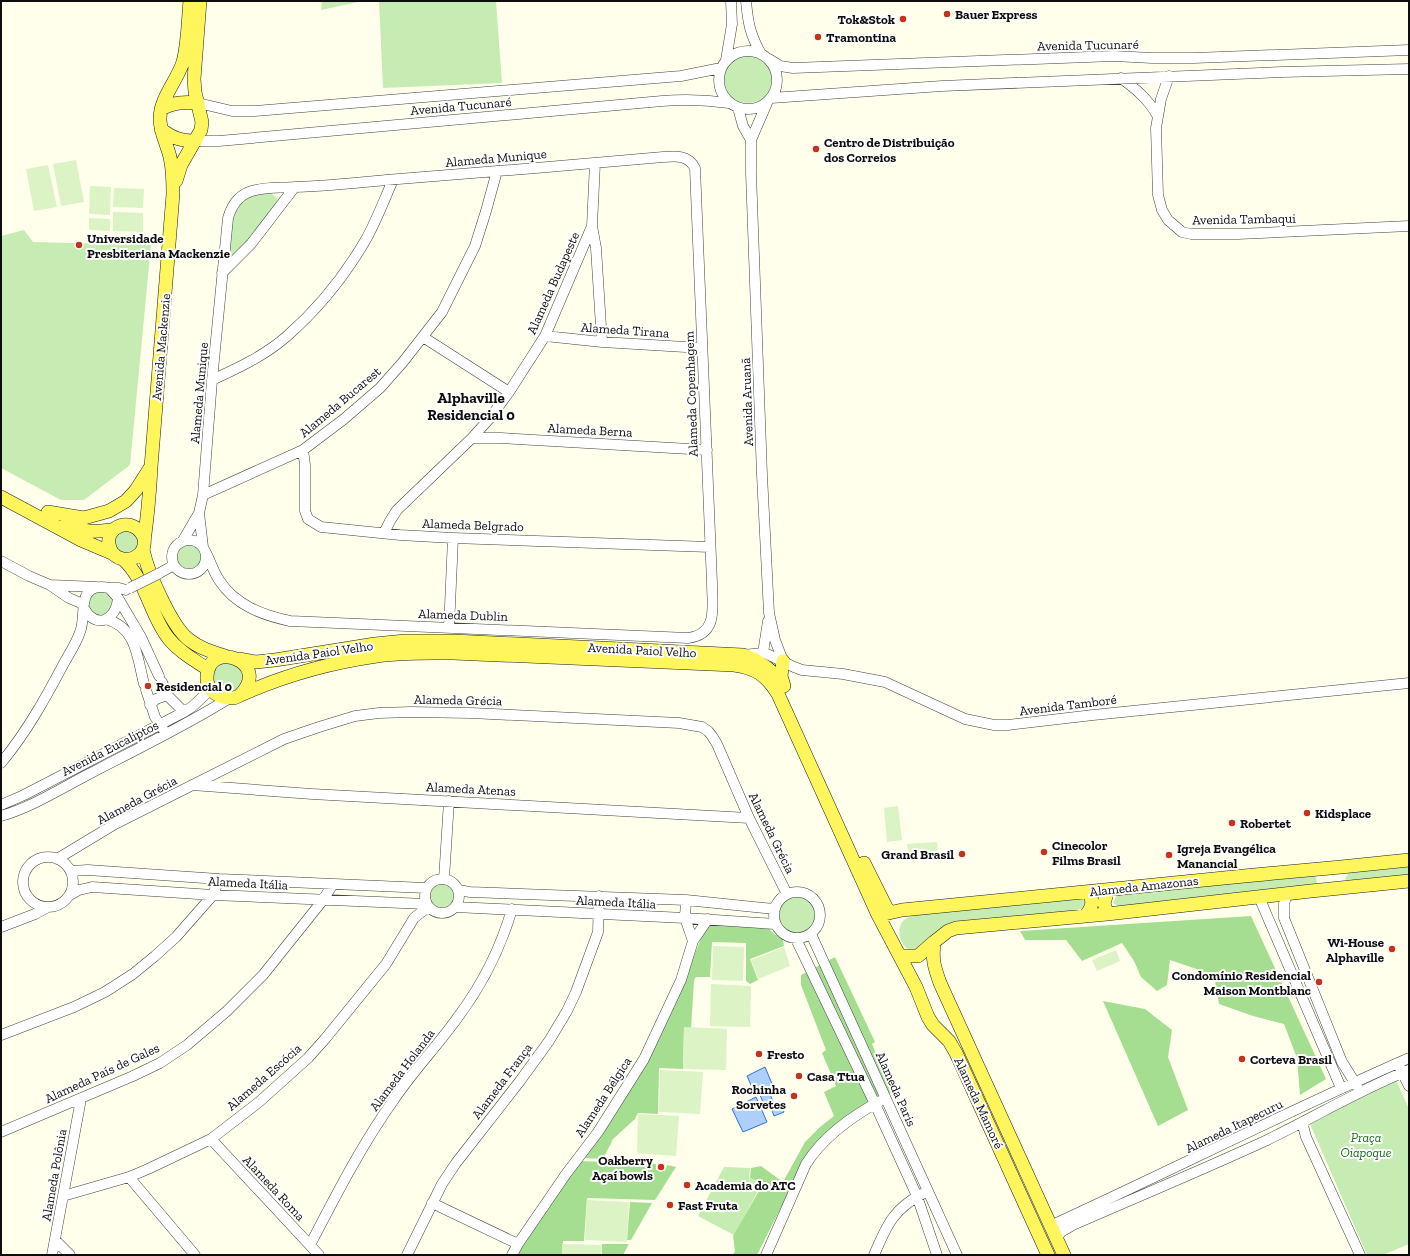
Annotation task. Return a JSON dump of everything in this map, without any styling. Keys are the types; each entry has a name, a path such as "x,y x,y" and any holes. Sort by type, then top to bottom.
{"main road":[{"name":"Avenida Mackenzie","path":"143,544 149,502 173,192 170,156 161,129 160,118 161,109 179,73 183,61 190,1"},
{"name":"Avenida Mackenzie","path":"173,192 180,165 196,142 201,130 202,122 194,79 200,1"},
{"path":"161,109 169,105 179,103 198,104"},
{"path":"161,129 169,136 176,139 196,142"},
{"path":"48,512 84,518 110,511 126,500 136,490 151,467"},
{"path":"1,488 81,530 94,532 114,529 123,524 129,524 138,529 143,544 140,554 129,560 118,557 95,547 1,497"},
{"path":"129,524 149,502"},
{"path":"114,529 111,534 109,544 118,557 132,569 169,639 177,647 208,669"},
{"name":"Avenida Paiol Velho","path":"143,544 148,567 168,610 180,631 197,646 225,656 232,656 239,659 256,662 275,660 374,644 405,641 462,642 743,655 758,661 784,686 884,914"},
{"name":"Avenida Paiol Velho","path":"228,698 234,698 278,680 326,666 378,656 407,653 453,653 734,665 755,670 772,684 778,694 884,914"},
{"path":"225,656 212,663 208,669 207,677 208,683 215,694 228,698"},
{"name":"Avenida Paiol Velho","path":"239,659 248,670 249,678 248,684 240,695"},
{"path":"783,661 781,676 784,686"},
{"name":"Alameda Amazonas","path":"884,914 902,910 1341,868 1409,860"},
{"path":"1341,868 1335,877 1336,881 1343,888"},
{"path":"1318,869 1323,880 1320,890"},
{"name":"Alameda Amazonas","path":"900,956 918,956 948,931 956,928 1107,914 1409,881"},
{"path":"1107,914 1104,903 1108,890"},
{"path":"1085,916 1090,910 1092,904 1092,898 1089,892"},
{"path":"890,936 893,925 896,921 914,910"},
{"name":"Alameda Mamoré","path":"884,914 890,936 928,1017 933,1025 949,1041 956,1053 1048,1255"},
{"name":"Alameda Mamoré","path":"934,942 933,963 944,991 1064,1255"},
{"path":"974,1094 988,1087"}],"street":[{"path":"731,1 732,24 724,64 719,77 719,86 723,95 734,105 748,110 758,108 769,101 942,86 1169,76 1409,69"},
{"path":"746,1 748,25 755,42 774,67 777,77 777,87 769,101"},
{"path":"732,24 748,25"},
{"name":"Avenida Tucunaré","path":"765,56 780,66 793,68 1114,56 1194,58 1409,50"},
{"path":"724,64 734,54 743,51 752,51 765,56"},
{"name":"Avenida Tucunaré","path":"198,104 232,111 255,111 681,76 724,64"},
{"name":"Avenida Tambaqui","path":"1169,76 1157,115 1158,195 1162,210 1168,220 1182,232 1191,234 1238,234 1409,226"},
{"path":"1120,78 1140,92 1157,115"},
{"name":"Avenida Tucunaré","path":"196,142 662,101 697,100 734,105"},
{"name":"Avenida Aruanã","path":"769,101 751,140 751,173 769,613 774,635 783,661"},
{"name":"Avenida Aruanã","path":"734,105 751,140"},
{"name":"Alameda Munique","path":"182,542 199,513 203,495 212,380 228,218 231,209 239,198 246,193 255,190 678,156 688,160 695,168"},
{"name":"Alameda Budapeste","path":"596,163 592,226 596,248 602,342"},
{"name":"Alameda Copenhagem","path":"695,168 707,450 712,618"},
{"name":"Alameda Bucarest","path":"203,495 303,450 344,419 380,388 403,362 442,312 475,246 497,171"},
{"path":"212,380 246,364 285,338 322,301 347,269 366,240 393,180"},
{"path":"222,274 251,244 294,188"},
{"name":"Alameda Budapeste","path":"384,533 397,510 472,438 490,418 509,392 545,336 592,226"},
{"name":"Alameda Tirana","path":"545,336 602,342 702,348"},
{"path":"423,337 509,392"},
{"name":"Alameda Berna","path":"472,438 501,438 707,450"},
{"name":"Alameda Belgrado","path":"303,450 306,477 304,504 305,511 308,519 321,527 453,538 710,547"},
{"name":"Alameda Munique","path":"199,513 204,549"},
{"path":"449,628 453,538"},
{"path":"193,574 202,568 206,557 204,549 195,542 186,540 177,545 172,555 174,566 184,574 210,575 217,578"},
{"name":"Alameda Dublin","path":"204,549 217,578 234,597 245,605 267,616 290,621 688,638 700,636 706,632 712,618"},
{"path":"2,564 50,585 69,598 83,605 89,616 120,624 125,629 131,637 136,650 150,704 159,724 167,734"},
{"path":"81,632 86,627 114,614 117,609 118,597 128,589 174,566"},
{"path":"50,585 128,589"},
{"path":"1,763 17,743 51,688 81,632 84,620 83,605 88,592 97,587"},
{"path":"109,588 118,597 141,637 167,695 184,712"},
{"path":"762,653 769,613"},
{"name":"Avenida Tamboré","path":"743,655 762,653 774,656 794,668 802,670 856,676 885,682 965,720 994,725 1008,725 1106,713 1409,683"},
{"name":"Avenida Eucaliptos","path":"1,805 24,795 184,712 193,706 211,689"},
{"path":"150,704 156,699 167,695"},
{"name":"Avenida Eucaliptos","path":"1,816 14,812 167,734 228,698"},
{"name":"Alameda Grécia","path":"57,859 115,824 284,739 355,716 379,713 411,712 471,713 678,723 702,727 708,731 716,744 749,818 787,894"},
{"name":"Alameda Atenas","path":"192,786 749,818"},
{"path":"444,879 449,801"},
{"path":"50,857 57,859 63,862 71,871 73,883 70,895 62,903 56,906 40,906 33,902 24,889 25,874 29,867 35,861 42,858 50,857"},
{"name":"Alameda Itália","path":"71,871 88,870 220,879 426,888"},
{"path":"1,1035 105,992 133,974 176,937 213,895 220,879"},
{"path":"444,879 452,882 458,890 459,898 455,906 448,912 440,913 431,910 427,906 424,899 426,888 434,880 444,879"},
{"name":"Alameda País de Gales","path":"1,1132 81,1099 160,1063 192,1041 227,1011 262,975 323,900 333,884"},
{"name":"Alameda Itália","path":"70,895 80,890 92,887 427,906"},
{"name":"Alameda Itália","path":"458,890 470,892 686,900 774,909"},
{"path":"799,892 811,896 815,900 820,912 820,918 811,934 806,937 796,939 786,936 775,924 774,909 781,898 787,894 799,892"},
{"path":"1287,894 1284,904 1284,918 1342,1062 1360,1092"},
{"name":"Alameda França","path":"408,1255 442,1184 456,1163 520,1081 548,1042 567,1011 576,992 598,932 600,914 599,896"},
{"path":"1259,897 1341,1088"},
{"path":"686,900 685,918 693,941"},
{"name":"Alameda Escócia","path":"63,1196 129,1177 211,1139 259,1102 308,1058 386,964 414,918 427,906"},
{"name":"Alameda Itália","path":"455,906 708,919 775,924"},
{"path":"1,927 35,914 48,907"},
{"name":"Alameda Holanda","path":"310,1245 360,1152 395,1098 458,1017 476,990 496,952 512,909"},
{"path":"1269,920 1284,918"},
{"name":"Alameda Bélgica","path":"512,1255 566,1174 598,1132 644,1059 681,980 693,941 708,919"},
{"name":"Alameda Paris","path":"811,934 957,1255"},
{"name":"Alameda Paris","path":"796,939 917,1196 937,1255"},
{"name":"Alameda Itapecuru","path":"1056,1239 1071,1221 1341,1088 1409,1058"},
{"path":"1397,1063 1406,1071 1409,1086"},
{"name":"Alameda Itapecuru","path":"1050,1226 1071,1221 1267,1139 1344,1099 1406,1071"},
{"path":"766,1255 810,1157 820,1144 844,1123 886,1098"},
{"name":"Alameda Polônia","path":"52,1255 81,1099"},
{"path":"1302,1122 1306,1137 1359,1253"},
{"path":"1263,1126 1267,1139"},
{"name":"Alameda Roma","path":"211,1139 319,1255"},
{"path":"129,1177 195,1255"},
{"path":"874,1255 885,1229 894,1215 917,1196 927,1191"},
{"path":"432,1203 518,1244"},
{"path":"55,1240 70,1255"}],"green space":[{"path":"322,1 363,1 321,10"},
{"path":"379,1 496,1 502,83 383,88"},
{"path":"743,55 753,55 765,62 772,74 772,84 765,96 753,103 743,103 735,99 728,92 724,84 724,74 728,66 735,59"},
{"path":"76,160 84,202 61,206 53,164"},
{"path":"48,165 57,207 34,211 26,169"},
{"path":"90,186 111,187 110,215 89,214"},
{"path":"114,188 144,189 143,208 113,207"},
{"path":"271,193 278,199 269,215 258,230 233,257 227,256 230,218 247,195"},
{"path":"113,212 143,213 143,232 113,231"},
{"path":"89,218 110,219 110,231 89,230"},
{"path":"24,230 33,242 151,245 130,465 84,500 61,500 1,468 1,236"},
{"path":"125,527 140,537 138,551 119,555 112,538"},
{"path":"190,543 199,547 203,556 199,565 190,569 181,565 177,556 181,547"},
{"path":"99,591 109,594 113,602 108,615 96,617 87,607 91,595"},
{"path":"230,661 242,671 243,682 232,694 212,687 215,666"},
{"path":"898,806 902,840 887,842 884,808"},
{"path":"937,842 938,854 909,858 907,844"},
{"path":"1409,866 1409,877 1350,882 1345,879 1349,872"},
{"path":"1312,875 1316,877 1317,885 1121,908 1113,903 1117,895"},
{"path":"441,883 450,887 454,896 450,905 441,909 432,905 428,896 432,887"},
{"path":"793,896 801,896 813,905 816,915 813,925 807,931 801,934 793,934 781,925 778,919 778,911 787,899"},
{"path":"1084,898 1088,905 1078,910 947,926 918,950 908,949 905,947 902,943 899,931 904,920 923,913"},
{"path":"1251,916 1326,1079 1300,1095 1297,1058 1284,1024 1253,1016 1219,1004 1214,975 1170,960 1167,985 1157,991 1141,977 1134,961 1122,943 1082,961 1066,940 1025,940 1020,931"},
{"path":"714,923 767,926 774,934 783,939 784,946 750,959 758,980 750,984 746,981 746,943 712,942 710,977 697,977 694,981 691,1028 684,1028 683,1069 659,1068 658,1114 638,1113 635,1119 613,1139 603,1159 583,1158 677,998 706,926"},
{"path":"713,946 744,947 743,981 712,980"},
{"path":"784,947 790,966 758,979 751,960"},
{"path":"1116,950 1120,961 1097,971 1092,960"},
{"path":"835,957 875,1042 872,1044 893,1092 868,1104 832,1130 811,1148 757,1255 733,1255 735,1251 733,1236 763,1184 750,1178 751,1168 761,1166 783,1182 805,1142 834,1116 824,1092 836,1086 822,1053 826,1050 801,985 801,975"},
{"path":"711,984 751,986 750,1027 710,1026"},
{"path":"1103,1001 1145,1009 1172,1030 1168,1057 1188,1110 1158,1126"},
{"path":"684,1027 727,1029 726,1070 683,1069"},
{"path":"660,1070 703,1072 700,1114 659,1112"},
{"name":"Praça Oiapoque","path":"1396,1080 1409,1109 1409,1244 1383,1255 1367,1255 1310,1124"},
{"path":"638,1114 679,1116 676,1156 637,1153"},
{"path":"580,1161 656,1164 656,1170 665,1171 667,1165 676,1167 655,1200 587,1198 584,1241 563,1241 562,1255 514,1255"},
{"path":"724,1167 750,1168 749,1178 762,1184 734,1235 698,1216"},
{"path":"587,1200 629,1202 627,1242 585,1240"},
{"path":"630,1202 652,1203 631,1240 627,1240"},
{"path":"562,1244 602,1245 601,1255 562,1255"},
{"path":"602,1244 629,1244 623,1255 602,1255"}],"water":[{"path":"765,1067 773,1086 768,1089 774,1104 780,1102 784,1112 774,1116 769,1103 764,1104 759,1093 755,1094 747,1076"},
{"path":"756,1097 767,1122 743,1132 732,1109"}],"place":[{"name":"Bauer Express","path":"947,14"},
{"name":"Tok&Stok","path":"903,19"},
{"name":"Tramontina","path":"818,37"},
{"name":"Centro de Distribuição dos Correios","path":"816,149"},
{"name":"Universidade Presbiteriana Mackenzie","path":"79,245"},
{"name":"Residencial 0","path":"148,686"},
{"name":"Kidsplace","path":"1307,813"},
{"name":"Robertet","path":"1232,823"},
{"name":"Cinecolor Films Brasil","path":"1044,852"},
{"name":"Grand Brasil","path":"962,854"},
{"name":"Igreja Evangélica Manancial","path":"1169,855"},
{"name":"Wi-House Alphaville","path":"1392,949"},
{"name":"Condomínio Residencial Maison Montblanc","path":"1319,982"},
{"name":"Fresto","path":"759,1054"},
{"name":"Corteva Brasil","path":"1242,1059"},
{"name":"Casa Ttua","path":"799,1076"},
{"name":"Rochinha Sorvetes","path":"794,1096"},
{"name":"Oakberry Açaí bowls","path":"661,1167"},
{"name":"Academia do ATC","path":"687,1185"},
{"name":"Fast Fruta","path":"670,1205"}],"district":[{"name":"Alphaville Residencial 0","path":"471,406"}]}
